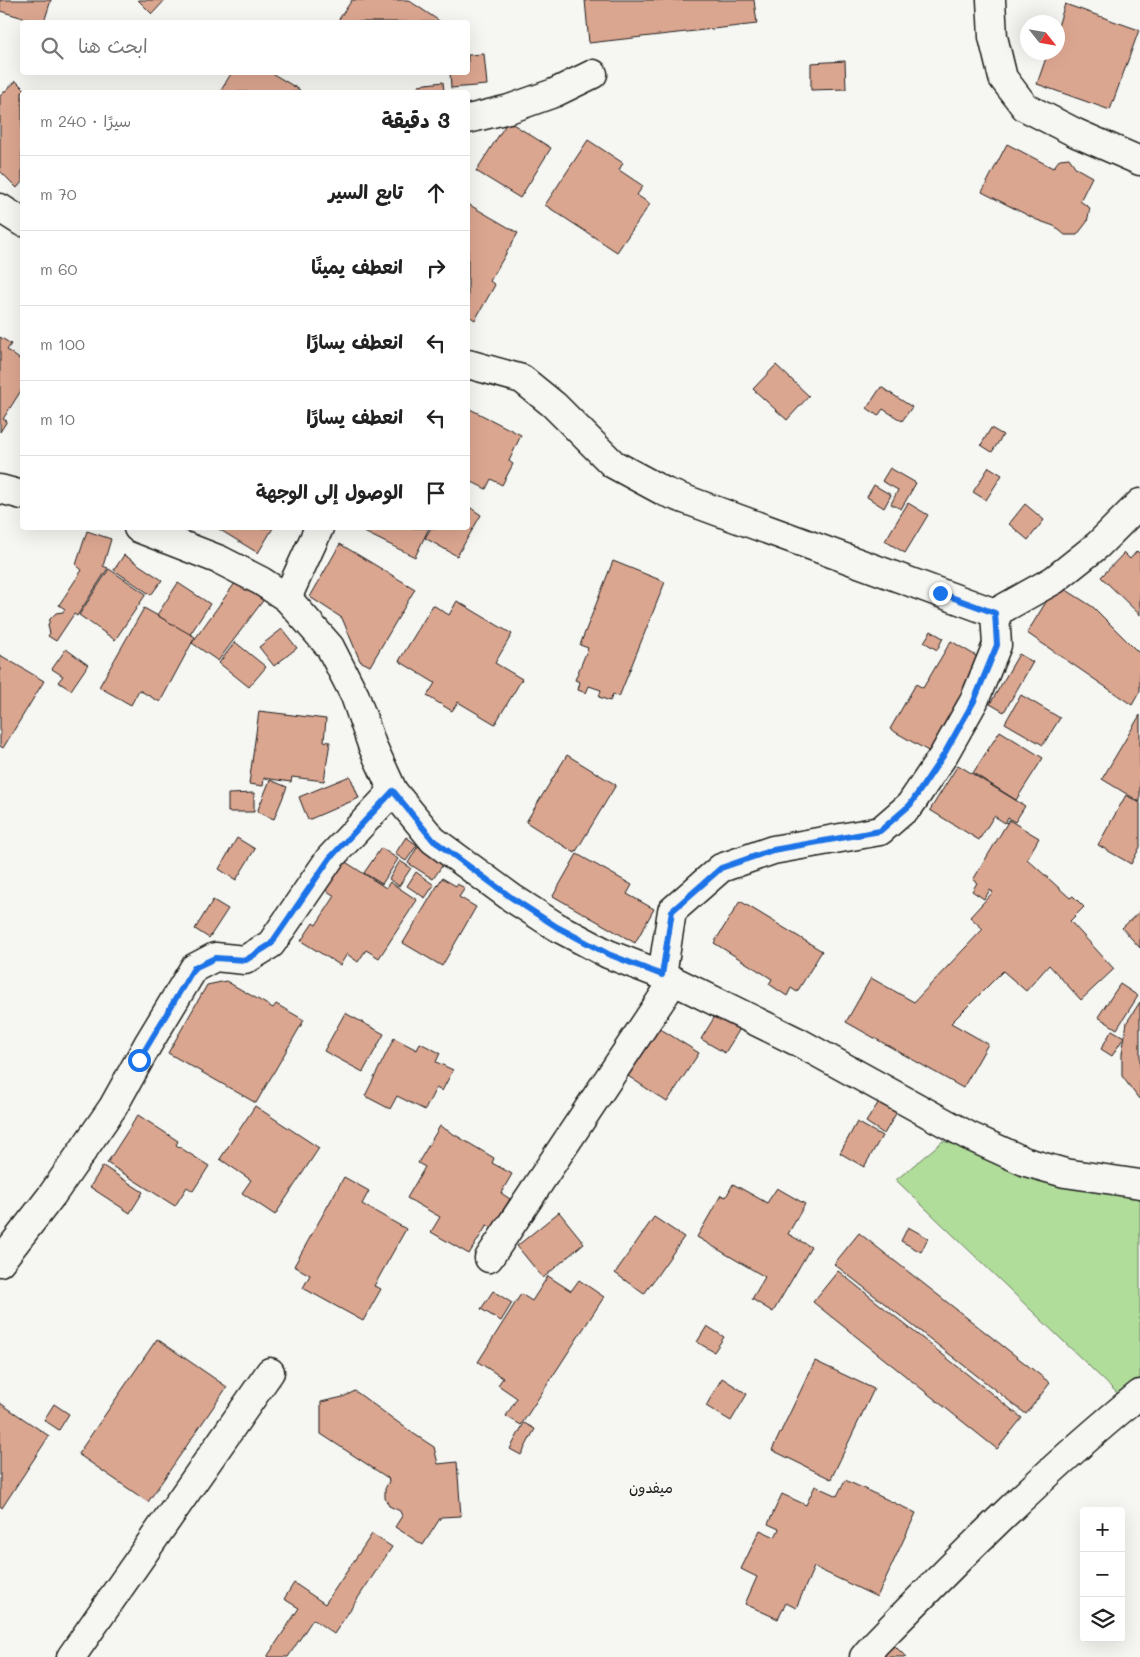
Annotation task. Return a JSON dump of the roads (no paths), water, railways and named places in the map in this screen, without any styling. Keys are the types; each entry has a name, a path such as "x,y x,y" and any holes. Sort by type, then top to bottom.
{"street":[{"path":"991,0 993,37 1003,78 1025,107 1076,133 1140,161"},
{"path":"470,119 508,110 554,93 593,74"},
{"path":"0,208 20,221"},
{"path":"470,365 522,379 554,405 613,464 664,492 995,613 1054,580 1098,545 1140,503"},
{"path":"0,489 20,494"},
{"path":"143,530 220,560 261,581 287,598 330,647 354,696 372,744 393,791 433,840 512,898 557,927 608,954 668,979 800,1043 968,1136 1026,1162 1064,1173 1140,1184"},
{"path":"287,598 318,530"},
{"path":"490,1258 668,979 672,911 721,868 773,850 880,831 910,805 943,756 974,701 997,645 995,613"},
{"path":"0,1262 52,1195 113,1107 194,968 215,958 246,960 271,944 330,858 393,791"},
{"path":"71,1657 270,1372"},
{"path":"864,1657 874,1644 999,1518 1140,1394"}],"district":[{"name":"ميفدون","path":"651,1487"}]}
